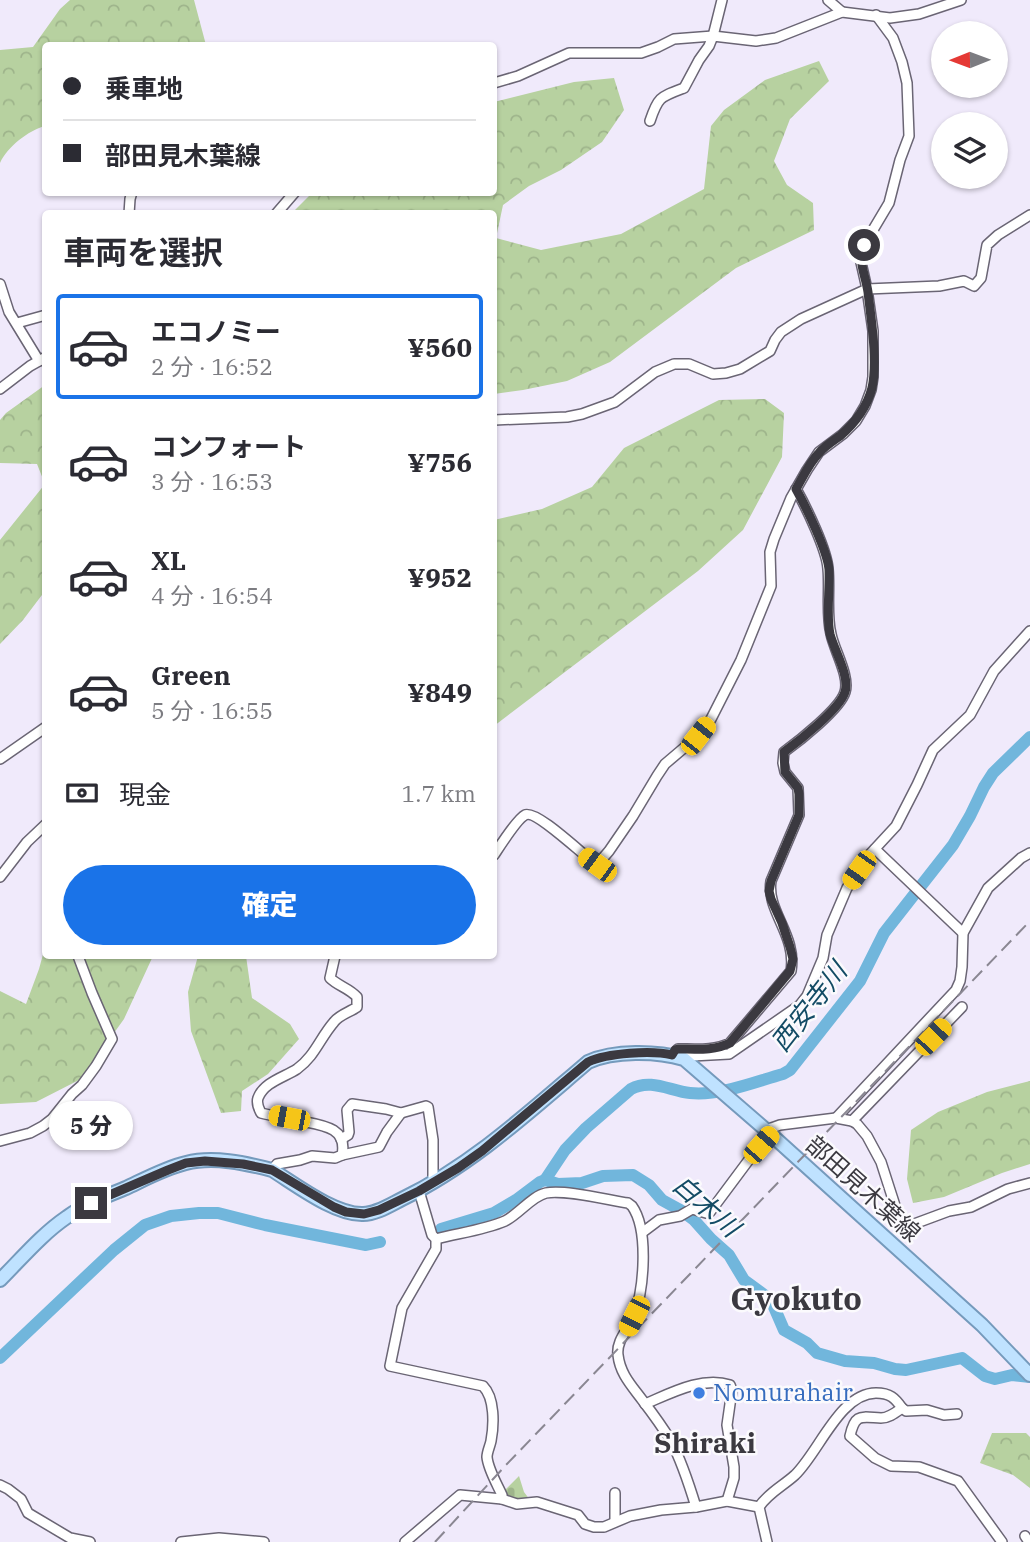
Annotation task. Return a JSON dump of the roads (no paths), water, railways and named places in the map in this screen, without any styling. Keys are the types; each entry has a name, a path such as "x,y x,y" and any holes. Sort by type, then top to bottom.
{"main road":[{"path":"0,1280 68,1216 91,1203 186,1163 205,1161 243,1164 272,1170 334,1207 346,1212 364,1214 419,1191 482,1151 588,1062 601,1056 654,1053 678,1057"},
{"name":"部田見木葉線","path":"678,1057 769,1132 982,1325 1028,1372"}],"street":[{"path":"650,121 657,100 684,88 713,36 722,0"},
{"path":"828,0 842,12"},
{"path":"497,82 518,76 569,52 641,53 674,39 713,36 756,41 776,38 842,12 890,18 919,14 961,0"},
{"path":"497,851 518,821 525,815 532,814 551,826 597,865 609,851 665,764 698,736 711,719 741,660 771,586 770,552 796,489 819,452 856,421 865,406 873,377 873,331 860,258 864,245 889,203 909,136 907,83 902,62 892,38 876,15"},
{"path":"279,210 292,196"},
{"path":"497,420 582,414 615,402 655,372 674,364 689,364 713,374 740,369 770,351 781,332 801,319 867,289 939,286 964,281 974,286 981,278 986,245 998,234 1030,215"},
{"path":"0,284 9,312 42,358"},
{"path":"17,323 42,317"},
{"path":"0,389 42,360"},
{"path":"796,489 820,540 828,566 830,633 840,659 845,691 834,709 784,752 785,772 798,788 799,815 769,891 793,959 790,971 730,1043 711,1049 678,1049 675,1050 678,1057 729,1055 800,1005 807,996 823,958 827,935 847,888 875,849 896,826 933,750 970,715 994,671 1030,631"},
{"path":"0,759 42,730"},
{"path":"0,877 27,842 42,828"},
{"path":"875,849 962,933"},
{"path":"836,1118 956,990 961,974 962,933 988,888 1030,853"},
{"path":"0,1141 43,1126 82,1085 112,1039 79,959"},
{"path":"334,959 330,978 351,990 357,997 356,1007 335,1019 312,1056 266,1088 258,1097 257,1106 261,1114 326,1126 335,1131 344,1148 342,1155"},
{"path":"852,1121 962,1007"},
{"path":"341,1139 349,1132 347,1110 352,1104 401,1113 426,1106 433,1140 433,1177 436,1181"},
{"path":"272,1170 276,1164 312,1156 335,1158 379,1147 401,1113"},
{"path":"643,1232 659,1220 692,1209 710,1212 769,1132 780,1125 836,1118 857,1124 881,1162 895,1208 899,1218 905,1223 914,1224 949,1211 971,1207 1008,1189 1030,1183"},
{"path":"419,1191 432,1235 436,1239 436,1249 402,1308 390,1366 483,1386 487,1390 493,1419 487,1456 502,1499"},
{"path":"436,1239 497,1224 546,1193 628,1203 635,1210 643,1232 639,1296 634,1316 618,1345 618,1354 624,1376 671,1442 687,1477 696,1507"},
{"path":"645,1404 693,1384 730,1385 732,1390 727,1433 734,1478 727,1501"},
{"path":"767,1542 759,1507 764,1499 796,1474 854,1399 864,1394 879,1392 895,1398 906,1411 927,1410 944,1415 957,1414"},
{"path":"902,1408 891,1416 864,1416 857,1419 850,1436 875,1458 891,1466 919,1467 958,1481 1002,1542"},
{"path":"0,1485 21,1499 28,1513 70,1538 90,1542"},
{"path":"615,1493 615,1521"},
{"path":"405,1542 460,1495 502,1499 517,1504 537,1503 578,1515 585,1524 594,1527 604,1527 630,1516 727,1501 759,1507"},
{"path":"183,1542 219,1538 264,1542"}],"waterway":[{"name":"西安寺川","path":"545,1180 565,1150 631,1089 653,1085 690,1093 714,1092 790,1070 860,981 884,933 953,845 993,773 1030,737"},
{"name":"白木川","path":"441,1229 494,1213 545,1180 558,1184 582,1183 603,1176 633,1175 649,1185 662,1200 694,1220 729,1255 744,1280 771,1300 784,1330 807,1343 817,1353 845,1361 874,1363 906,1370 962,1358 985,1376 995,1379 1012,1375 1030,1377"},
{"name":"白木川","path":"0,1358 114,1250 145,1225 171,1216 218,1213 366,1245 380,1242"}],"railway":[{"path":"435,1542 1030,921"}],"place":[{"name":"Nomurahair","path":"699,1393"}],"district":[{"name":"Gyokuto","path":"796,1299"},
{"name":"Shiraki","path":"705,1443"}]}
